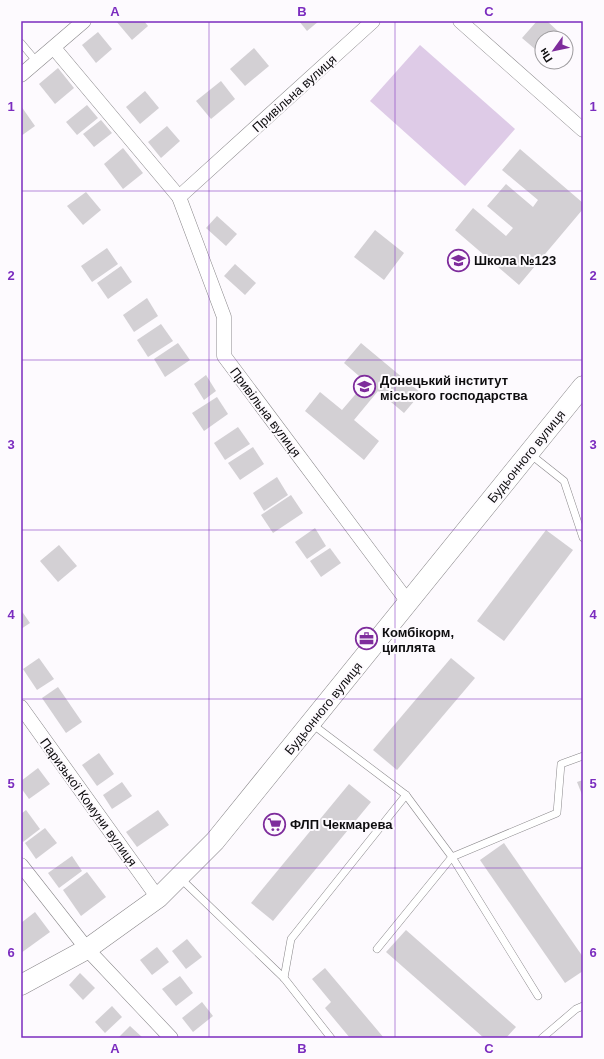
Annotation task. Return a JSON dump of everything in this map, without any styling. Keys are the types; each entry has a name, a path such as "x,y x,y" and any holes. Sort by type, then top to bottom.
{"main road":[{"name":"Будьонного вулиця","path":"21,985 87,948 158,898 215,841 583,386"}],"street":[{"path":"21,75 84,21"},
{"name":"Привільна вулиця","path":"179,196 373,21"},
{"path":"460,21 583,130"},
{"name":"Привільна вулиця","path":"54,48 179,196 224,317 224,356 408,602"},
{"name":"Паризької Комуни вулиця","path":"21,707 158,898"},
{"path":"21,865 87,948 171,1038"}],"lane":[{"path":"21,43 37,62"},
{"path":"529,453 564,481 583,538"},
{"path":"310,723 406,795 452,857 538,996"},
{"path":"377,949 452,857 558,813 561,764 583,756"},
{"path":"284,978 291,939 406,795"},
{"path":"179,877 284,978 331,1038"},
{"path":"542,1038 576,1009 583,1006"}],"shaded area":[{"path":"420,45 515,129 465,186 370,101"}],"building":[{"path":"116,21 144,21 148,26 132,40"},
{"path":"299,21 319,21 307,31"},
{"path":"537,21 547,21 557,30 534,30 534,48 522,38"},
{"path":"98,32 112,49 96,63 82,45"},
{"path":"254,48 269,66 245,86 230,69"},
{"path":"58,68 74,88 55,104 39,84"},
{"path":"221,81 235,99 211,119 196,101"},
{"path":"145,91 159,108 140,124 126,107"},
{"path":"87,105 98,118 77,135 66,122"},
{"path":"21,106 35,126 21,136"},
{"path":"101,120 112,133 94,147 83,134"},
{"path":"167,126 180,141 161,158 148,142"},
{"path":"123,148 143,173 123,189 104,164"},
{"path":"520,149 583,203 583,209 519,285 455,230 473,208 506,236 513,228 487,206 506,184 533,207 538,200 502,170"},
{"path":"86,192 101,210 83,225 67,206"},
{"path":"217,216 237,234 226,246 206,228"},
{"path":"375,230 404,253 384,280 354,257"},
{"path":"107,248 118,264 92,282 81,266"},
{"path":"235,264 256,283 245,295 224,276"},
{"path":"121,266 132,282 108,299 97,283"},
{"path":"147,298 158,316 134,332 123,315"},
{"path":"161,324 173,341 148,357 137,340"},
{"path":"178,343 190,360 165,377 154,359"},
{"path":"361,343 421,393 404,413 378,391 354,420 379,441 364,460 305,411 320,392 342,410 366,382 344,363"},
{"path":"206,375 216,391 204,400 194,384"},
{"path":"217,397 228,414 204,431 192,413"},
{"path":"238,427 250,444 225,460 214,443"},
{"path":"253,447 264,464 240,480 228,463"},
{"path":"277,477 288,495 264,511 253,493"},
{"path":"291,495 303,513 273,533 261,515"},
{"path":"315,528 326,546 307,559 295,542"},
{"path":"546,530 573,550 504,641 477,621"},
{"path":"59,545 77,566 58,582 40,561"},
{"path":"330,548 341,563 321,577 310,561"},
{"path":"21,610 30,623 21,629"},
{"path":"39,658 54,679 37,690 23,669"},
{"path":"451,658 475,678 397,770 373,750"},
{"path":"58,687 82,722 66,733 42,698"},
{"path":"99,753 114,774 97,786 82,765"},
{"path":"38,768 50,784 29,799 21,788 21,781"},
{"path":"583,780 583,797 577,782"},
{"path":"122,782 132,796 112,809 103,795"},
{"path":"349,784 371,802 273,921 251,903"},
{"path":"26,810 40,829 23,842 21,839 21,814"},
{"path":"158,810 169,825 137,847 126,832"},
{"path":"45,828 57,843 36,859 25,843"},
{"path":"504,843 583,957 583,971 565,983 480,860"},
{"path":"72,856 82,871 59,888 48,873"},
{"path":"87,872 106,897 81,916 63,890"},
{"path":"35,912 50,932 21,953 21,923"},
{"path":"406,930 516,1027 506,1038 484,1038 386,952"},
{"path":"187,939 202,957 186,969 172,951"},
{"path":"157,947 169,962 152,975 140,960"},
{"path":"325,968 384,1038 350,1038 325,1008 331,1002 312,979"},
{"path":"80,973 95,988 83,1000 69,985"},
{"path":"180,976 193,993 176,1006 162,989"},
{"path":"202,1002 213,1016 193,1032 182,1018"},
{"path":"112,1006 122,1017 105,1033 95,1022"},
{"path":"130,1026 143,1038 118,1038"}],"place":[{"name":"Школа №123","path":"459,260"},
{"name":"Донецький інститут міського господарства","path":"365,387"},
{"name":"Комбікорм, циплята","path":"366,639"},
{"name":"ФЛП Чекмарева","path":"275,824"}]}
